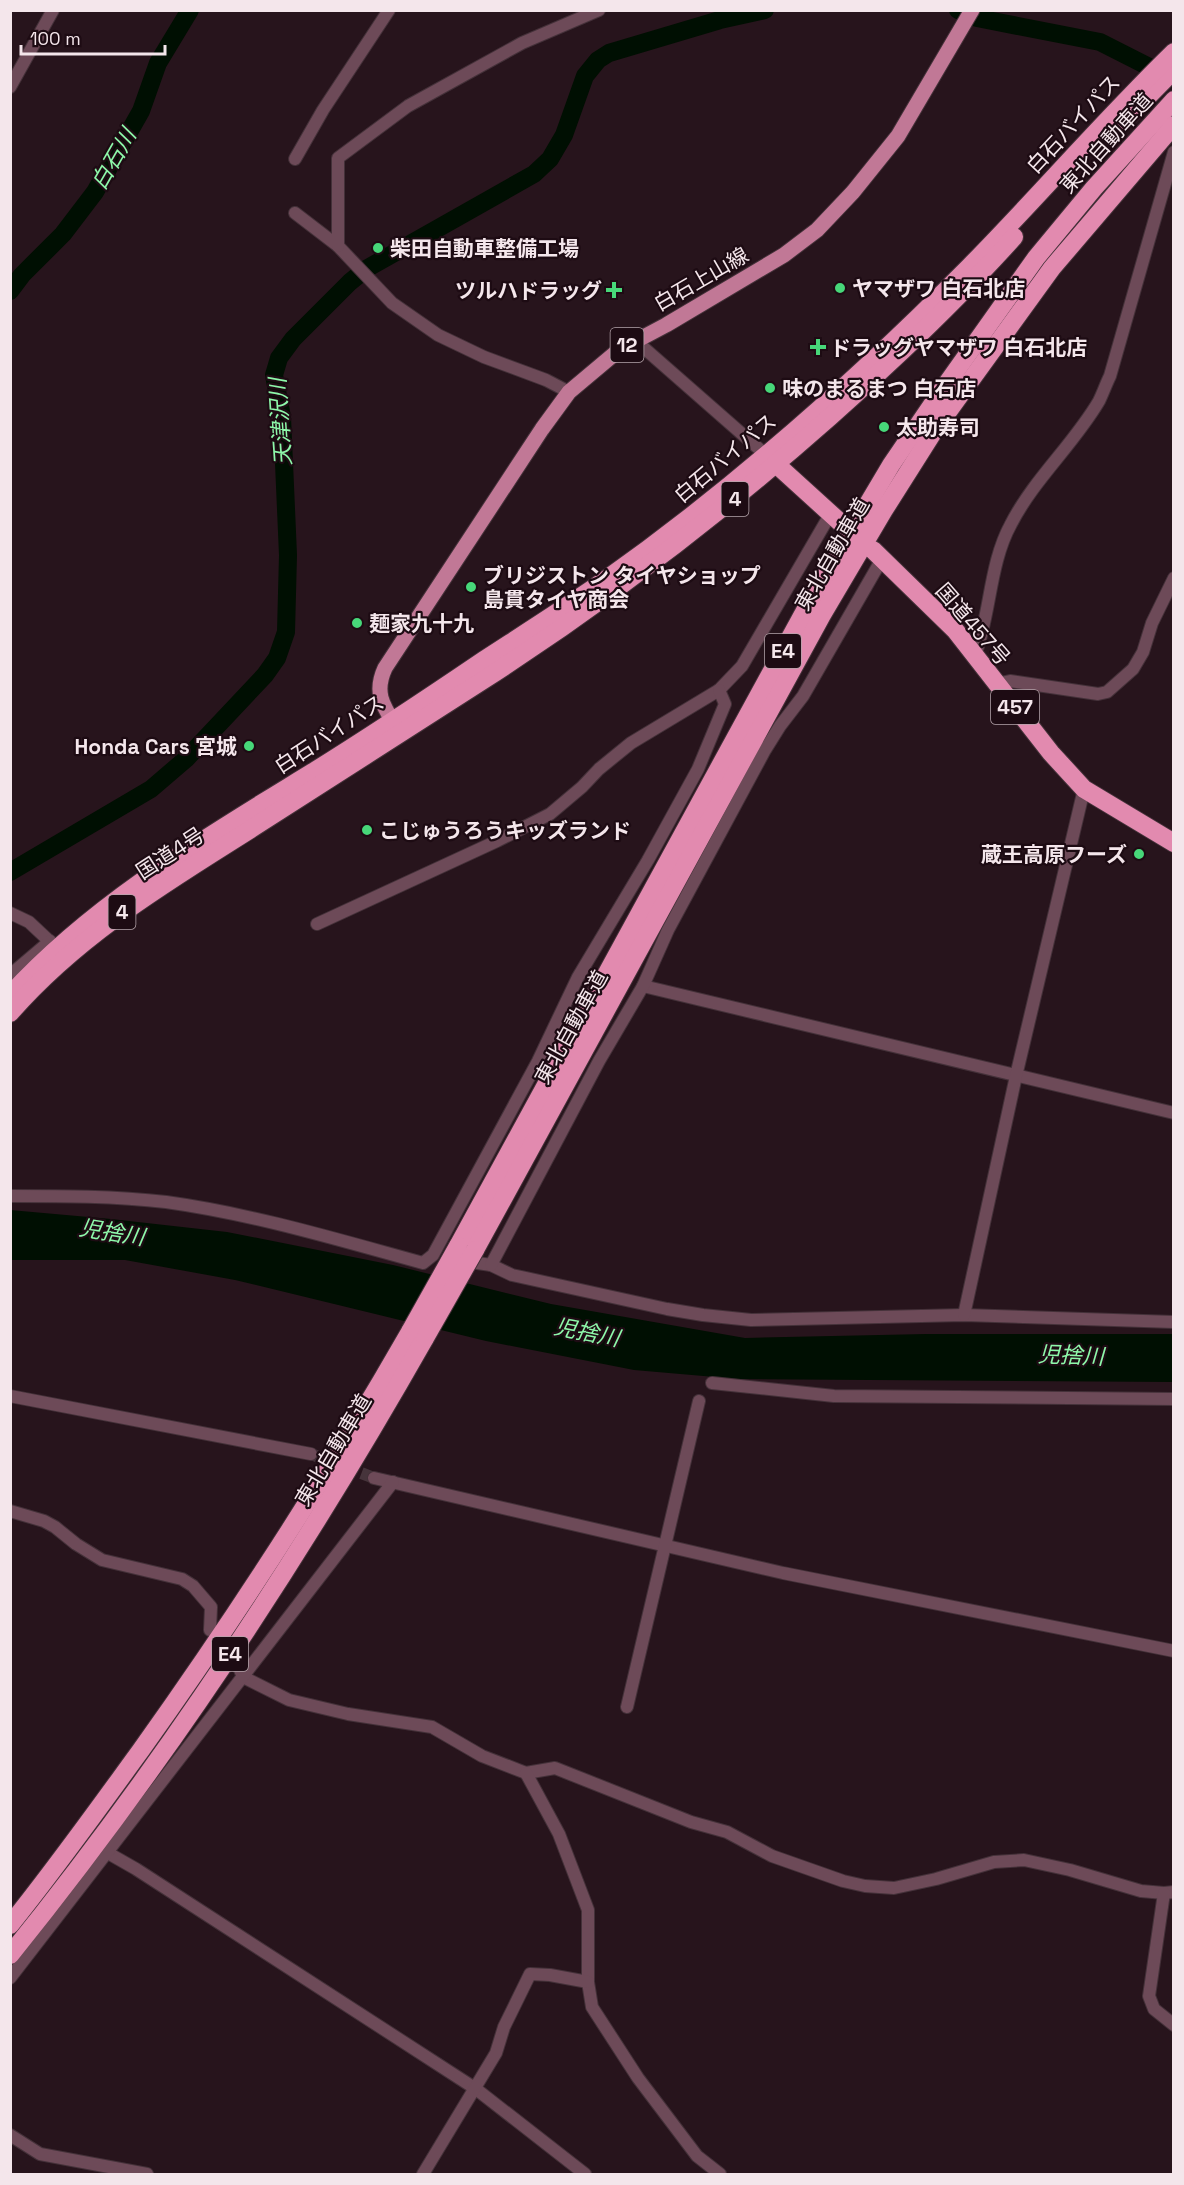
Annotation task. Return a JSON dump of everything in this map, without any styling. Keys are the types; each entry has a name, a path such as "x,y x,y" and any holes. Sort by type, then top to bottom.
{"highway":[{"name":"白石バイパス","path":"244,824 396,727 771,460 968,268 1150,85 1170,61"},
{"name":"東北自動車道","path":"466,1248 802,615 891,465 1036,258 1094,188 1173,100"},
{"name":"東北自動車道","path":"10,1955 105,1833 275,1587 329,1503 418,1334 822,615 934,431 1052,268 1173,125"},
{"path":"771,460 836,518"},
{"name":"国道457号","path":"877,554 955,630 1051,753 1084,789 1173,843"},
{"name":"国道4号","path":"10,995 58,949 130,890 244,824"},
{"name":"国道4号","path":"10,1013 58,949"},
{"name":"東北自動車道","path":"10,1925 91,1819 209,1652 418,1334"}],"main road":[{"name":"白石上山線","path":"396,727 380,698 380,680 385,668 542,429 569,392 603,362 784,255 818,230 865,178 898,136 968,17"}],"street":[{"path":"10,87 53,10"},
{"path":"295,159 323,110 389,10"},
{"path":"338,246 338,158 418,100 522,42 599,10"},
{"path":"975,655 982,636 998,554 1010,524 1099,400 1110,376 1173,152"},
{"path":"295,213 338,246 392,303 438,335 484,357 546,380 569,392"},
{"path":"636,341 771,460"},
{"path":"317,924 550,814 631,743 719,690 742,666 836,518"},
{"path":"491,1265 599,1061 643,986 668,930 765,750 803,696 877,554"},
{"path":"996,684 1010,681 1098,694 1107,692 1133,669 1143,652 1152,623 1173,578"},
{"path":"10,1196 130,1198 168,1203 302,1230 423,1263 433,1255 538,1061 578,976 648,860 698,769 725,704 719,690"},
{"path":"964,1315 1016,1076 1084,789"},
{"path":"10,913 29,922 58,949 10,975"},
{"path":"643,986 1173,1113"},
{"path":"433,1255 491,1265 512,1275 668,1309 751,1320 964,1315 1173,1322"},
{"path":"712,1383 834,1396 1173,1398"},
{"path":"10,1396 311,1454"},
{"path":"627,1707 699,1401"},
{"path":"374,1478 783,1574 1173,1651"},
{"path":"10,1978 393,1482"},
{"path":"10,1511 56,1527 76,1544 102,1560 182,1579 193,1587 211,1607 210,1630"},
{"path":"238,1665 243,1677 289,1700 348,1714 432,1727 482,1756 526,1773 555,1768 691,1822 727,1832 772,1856 822,1875 865,1886 894,1888 909,1886 994,1862 1023,1860 1070,1870 1141,1891 1169,1893 1149,1996 1154,2009 1173,2025"},
{"path":"526,1773 559,1834 588,1910 588,1982 592,2007 638,2078 697,2156 720,2175"},
{"path":"108,1853 476,2089 585,2175"},
{"path":"423,2175 496,2053 504,2027 530,1974 588,1982"},
{"path":"10,2135 40,2154 147,2175"}],"water":[{"name":"児捨川","path":"10,1210 227,1232 393,1265 551,1304 745,1338 926,1334 1173,1334 1173,1382 738,1379 634,1370 486,1341 235,1280 125,1260 11,1260"}],"waterway":[{"name":"白石川","path":"10,291 22,275 63,234 95,192 141,111 158,63 190,10"},
{"name":"天津沢川","path":"10,872 151,789 186,759 265,675 277,658 286,632 288,555 282,417 274,375 279,358 293,339 366,269 534,174 550,159 564,135 585,76 598,60 609,53 720,20 765,10"},
{"name":"天津沢川","path":"958,10 977,18 1100,42 1169,77"}],"tunnel":[{"path":"311,1454 374,1478"}],"place":[{"name":"柴田自動車整備工場","path":"378,248"},
{"name":"ヤマザワ 白石北店","path":"840,288"},
{"name":"ツルハドラッグ","path":"614,290"},
{"name":"ドラッグヤマザワ 白石北店","path":"818,347"},
{"name":"味のまるまつ 白石店","path":"770,388"},
{"name":"太助寿司","path":"884,427"},
{"name":"ブリジストン タイヤショップ 島貫タイヤ商会","path":"471,587"},
{"name":"麺家九十九","path":"357,623"},
{"name":"Honda Cars 宮城","path":"249,746"},
{"name":"こじゅうろうキッズランド","path":"367,830"},
{"name":"蔵王高原フーズ","path":"1139,854"}]}
